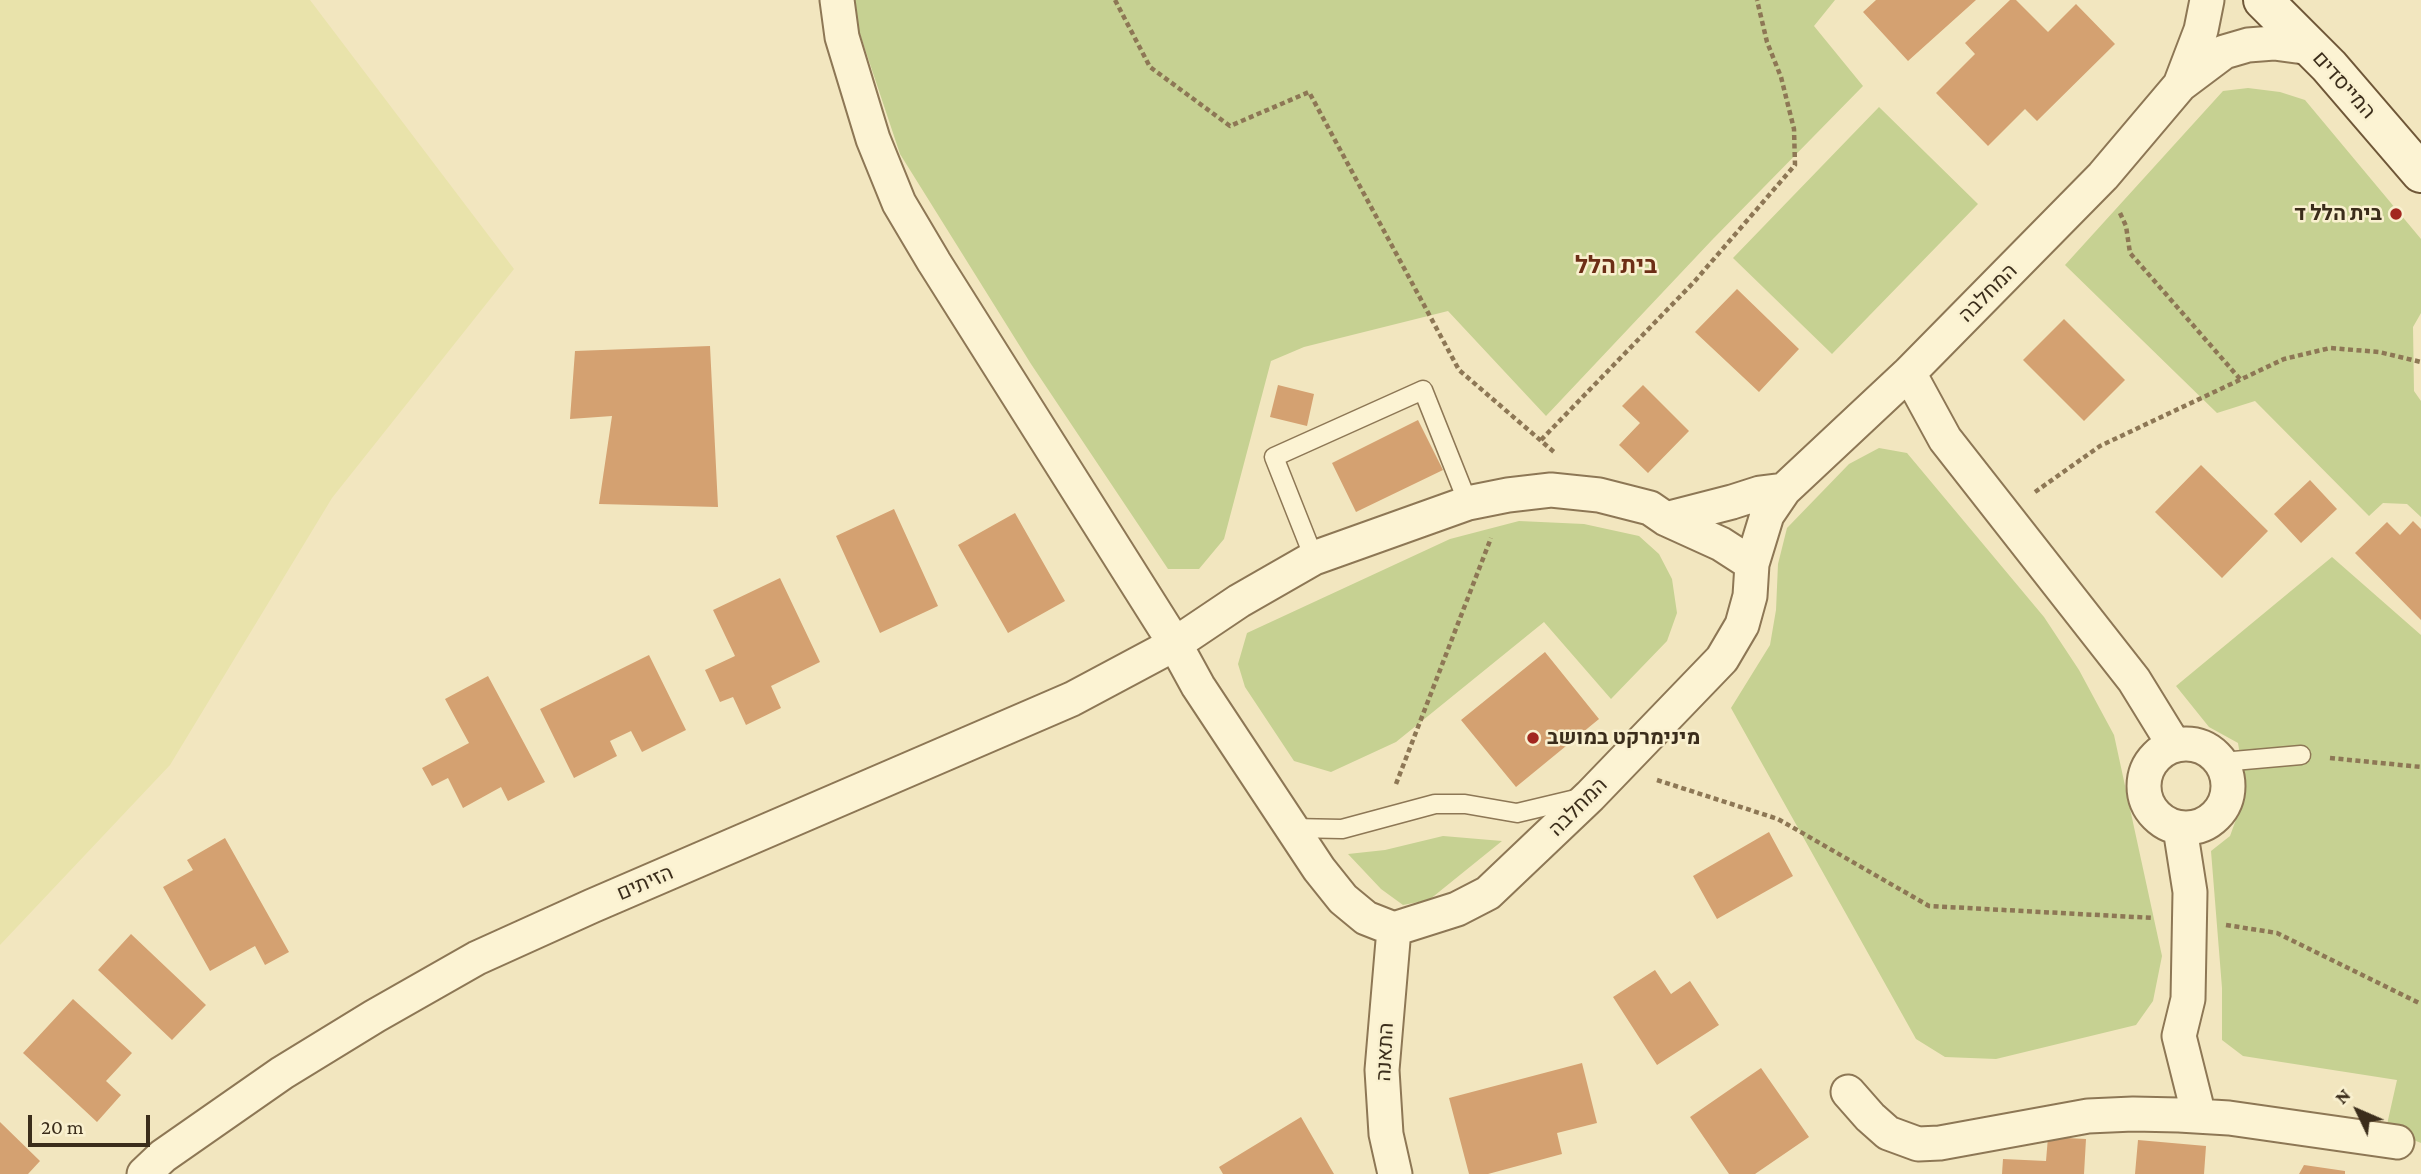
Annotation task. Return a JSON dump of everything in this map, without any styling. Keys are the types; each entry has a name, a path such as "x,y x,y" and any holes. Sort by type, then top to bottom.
{"main road":[{"name":"המייסדים","path":"2263,0 2329,66 2421,173"}],"street":[{"path":"836,0 842,37 855,84 873,139 899,203 1175,644 1198,686 1292,828 1343,899 1366,918 1394,929"},
{"name":"המחלבה","path":"2180,85 2201,30 2207,0"},
{"name":"המחלבה","path":"1394,929 1457,909 1488,893 1590,796 1723,659 1742,625 1751,596 1752,564 1767,515 1784,490 1909,373 2103,176 2180,85 2224,52 2236,48 2274,43 2311,48"},
{"path":"1909,373 1945,439 2134,680 2174,745"},
{"path":"1665,519 1759,493 1784,490"},
{"path":"1198,686 1206,641 1239,601 1314,558 1468,503 1508,495 1551,491 1599,495 1650,508 1665,519 1721,544 1752,564"},
{"name":"הזיתים","path":"144,1174 163,1156 282,1073 477,958 1072,699 1175,644 1239,601"},
{"path":"2187,743 2213,752 2222,762 2229,788 2226,802 2208,823 2180,828 2155,816 2147,803 2145,775 2151,762 2161,752 2174,745 2187,743"},
{"path":"2180,828 2190,892 2188,999 2179,1036 2199,1116"},
{"name":"התאנה","path":"1394,929 1382,1070 1386,1134 1395,1174"},
{"path":"1848,1092 1888,1133 1918,1144 1940,1143 2088,1116 2199,1116 2397,1142"}],"lane":[{"path":"1314,558 1274,457 1423,390 1468,503"},
{"path":"2222,762 2301,755"},
{"path":"1292,828 1342,830 1435,804 1465,804 1517,813 1590,796"}],"path":[{"path":"1115,0 1150,67 1230,127 1309,92 1459,370 1542,440 1599,495"},
{"path":"1542,440 1694,282 1795,165 1791,116 1756,0"},
{"path":"2103,176 2126,226 2130,253 2240,379"},
{"path":"2004,515 2100,446 2284,359 2330,348 2379,352 2421,362"},
{"path":"1383,817 1508,495"},
{"path":"2301,755 2421,767"},
{"path":"1617,768 1778,819 1929,906 2189,920 2277,933 2421,1004"}],"shaded area":[{"path":"0,0 310,0 514,269 332,498 170,765 0,945"}],"green space":[{"path":"854,0 1835,0 1814,26 1863,86 1712,240 1546,416 1448,311 1304,347 1271,361 1224,539 1199,569 1168,569 1031,364 900,154 856,22"},
{"path":"2248,88 2280,92 2305,100 2421,239 2421,313 2413,327 2414,391 2421,401 2421,517 2407,504 2383,503 2369,516 2255,401 2217,413 2065,265 2223,91"},
{"path":"1879,107 1978,204 1832,354 1733,258"},
{"path":"1879,448 1907,453 2044,617 2079,670 2114,735 2162,956 2153,1001 2136,1025 1996,1059 1945,1057 1916,1039 1731,708 1770,645 1776,610 1778,564 1787,528 1849,464"},
{"path":"1519,521 1584,524 1639,536 1659,554 1672,579 1677,613 1667,641 1611,699 1544,622 1396,742 1331,772 1294,761 1245,687 1238,664 1247,633 1450,539"},
{"path":"2332,557 2421,635 2421,1143 2386,1129 2397,1080 2243,1056 2222,1040 2222,988 2211,851 2230,836 2246,792 2238,743 2209,727 2176,686"},
{"path":"1443,836 1502,841 1429,900 1403,905 1381,889 1348,854 1385,850"}],"building":[{"path":"1876,0 1976,0 1908,61 1863,12"},
{"path":"2010,0 2016,0 2048,32 2076,4 2115,44 2037,121 2025,109 1988,146 1936,93 1975,54 1965,43"},
{"path":"1737,289 1799,349 1759,392 1695,332"},
{"path":"2064,319 2125,380 2084,421 2023,360"},
{"path":"710,346 718,507 599,504 612,416 570,419 575,351"},
{"path":"1278,385 1314,394 1307,426 1270,417"},
{"path":"1643,385 1689,431 1648,473 1619,445 1640,423 1622,406"},
{"path":"1418,420 1443,470 1356,512 1332,463"},
{"path":"2201,465 2268,531 2222,578 2155,512"},
{"path":"2310,480 2337,509 2301,543 2274,514"},
{"path":"894,509 938,606 880,633 836,536"},
{"path":"1015,513 1065,601 1008,633 958,545"},
{"path":"2413,521 2421,529 2421,620 2355,553 2387,522 2400,535"},
{"path":"780,578 820,662 771,686 781,708 746,725 733,697 720,702 705,670 735,656 713,610"},
{"path":"1545,652 1599,719 1516,787 1461,720"},
{"path":"649,655 686,730 642,752 631,731 610,741 617,756 574,778 540,709"},
{"path":"488,676 545,782 508,801 501,787 463,808 448,778 432,786 422,768 469,743 445,699"},
{"path":"1769,832 1793,876 1717,919 1693,876"},
{"path":"225,838 289,952 265,965 255,946 210,971 163,887 193,870 187,860"},
{"path":"131,934 206,1005 172,1040 98,970"},
{"path":"1655,970 1671,994 1690,981 1719,1025 1657,1065 1613,997"},
{"path":"73,999 132,1053 106,1081 121,1095 97,1122 23,1053"},
{"path":"1582,1063 1597,1123 1557,1133 1562,1154 1488,1174 1469,1174 1449,1098"},
{"path":"1761,1068 1809,1137 1755,1174 1729,1174 1690,1117"},
{"path":"1301,1117 1334,1174 1223,1174 1219,1167"},
{"path":"0,1122 40,1161 28,1174 0,1174"},
{"path":"2048,1137 2086,1139 2084,1174 2002,1174 2003,1159 2046,1161"},
{"path":"2138,1140 2206,1146 2204,1174 2135,1174"},
{"path":"2304,1165 2345,1171 2345,1174 2299,1174"}],"place":[{"name":"בית הלל ד","path":"2396,214"},
{"name":"מינימרקט במושב","path":"1533,738"}],"district":[{"name":"בית הלל","path":"1616,266"}]}
